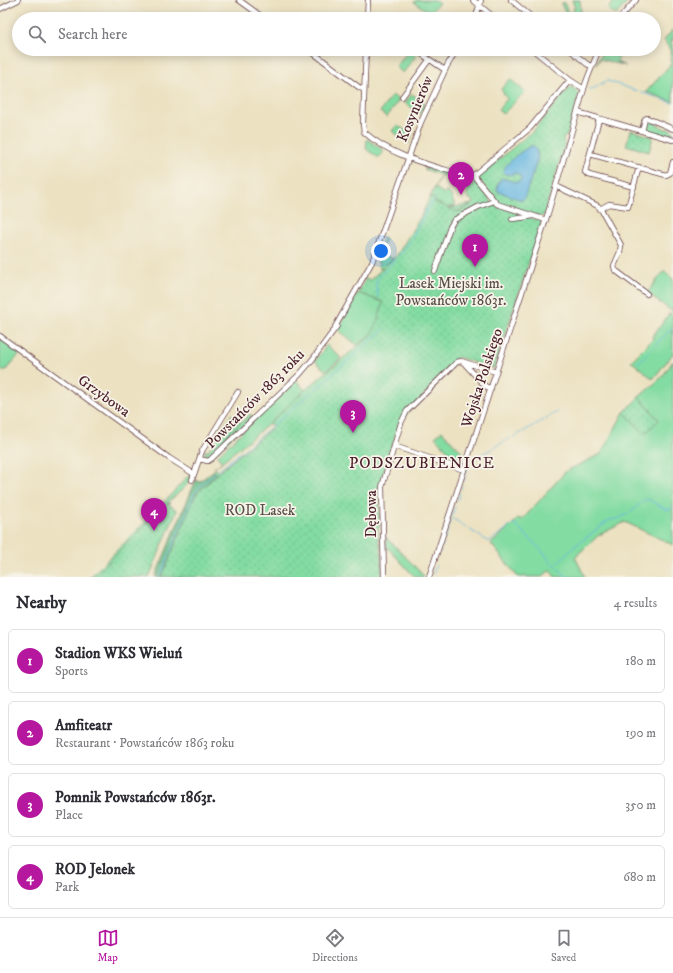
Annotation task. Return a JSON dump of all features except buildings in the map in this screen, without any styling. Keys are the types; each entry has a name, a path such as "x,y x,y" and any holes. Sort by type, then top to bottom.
{"street":[{"path":"0,9 18,0"},
{"path":"238,0 255,12"},
{"path":"367,12 368,0"},
{"path":"473,0 480,3 489,12"},
{"path":"511,0 526,12"},
{"path":"625,12 636,0"},
{"path":"317,56 360,88 364,89"},
{"path":"366,56 364,132 385,146 408,158 466,176 473,175 530,128 570,80"},
{"path":"424,56 445,70"},
{"name":"Kosynierów","path":"408,158 423,118 453,56"},
{"path":"541,56 570,80 584,89"},
{"path":"577,56 591,66"},
{"name":"Wojska Polskiego","path":"429,577 546,220 577,112 591,66 596,56"},
{"path":"402,97 429,60"},
{"path":"577,112 673,140"},
{"path":"642,131 647,118 673,129"},
{"path":"599,119 585,170 587,174 634,187"},
{"path":"590,154 667,175 670,172 673,162"},
{"name":"Powstańców 1863 roku","path":"192,480 199,459 207,461 212,459 300,374 316,356 350,307 372,262 408,158"},
{"path":"600,209 609,204 628,207 639,167"},
{"path":"473,175 499,205 546,220"},
{"path":"556,186 600,209 621,245 620,252 614,266 615,270 647,294"},
{"path":"435,271 450,227 454,220 478,207 494,201"},
{"path":"512,219 528,218 532,216"},
{"name":"Grzybowa","path":"0,336 194,474"},
{"path":"463,362 496,372"},
{"path":"463,362 486,388 490,389"},
{"name":"Dębowa","path":"384,577 382,487 401,423 406,413 456,363 463,362"},
{"path":"199,459 206,444 238,392"},
{"path":"394,446 464,470"}],"green space":[{"path":"416,0 435,0 439,3 431,12 429,12 414,2"},
{"path":"572,0 580,0 581,12 574,12 573,9 575,8"},
{"path":"615,0 630,0 619,12 612,12 608,9"},
{"path":"564,2 568,12 565,12 561,4"},
{"path":"672,29 673,102 646,92 671,64 670,50 664,40"},
{"path":"404,56 416,56 403,73 396,67"},
{"path":"600,56 618,56 619,57 617,62 626,66 600,59 596,65"},
{"path":"510,79 525,92 503,114 498,110 507,99 501,89"},
{"path":"572,87 579,93 567,136 564,137 563,142 565,144 544,215 541,217 497,202 478,178 479,176 534,130 569,88"},
{"path":"412,94 425,103 420,114 405,103"},
{"path":"392,95 399,100 387,117 380,112"},
{"path":"648,119 665,129 673,131 673,139 646,130 644,128"},
{"path":"397,125 412,135 409,143 392,131"},
{"path":"631,130 653,137 649,152 626,145"},
{"path":"367,139 384,151 379,158 366,149"},
{"path":"428,166 448,173 448,177 424,169"},
{"path":"441,175 435,188 445,194 446,191 451,195 455,207 450,206 450,208 472,204 422,229 435,199 430,197"},
{"name":"Lasek Miejski im. Powstańców 1863r.","path":"475,180 494,205 542,222 503,341 499,341 497,344 501,347 494,368 458,357 399,423 379,488 380,527 378,527 379,544 381,544 382,577 162,577 196,494 217,474 213,471 215,469 219,472 274,426 269,424 305,390 370,336 376,326 383,302 358,293 366,278 370,280 397,255 421,216 430,197 435,199 435,202 458,212 474,202 468,198 467,192"},
{"path":"383,237 385,239 380,253 393,259 380,269 377,258"},
{"path":"664,271 673,279 673,312 647,293"},
{"path":"358,293 383,302 422,310 370,336 357,345 337,329"},
{"path":"670,313 673,316 673,354 653,379 631,361 653,339 652,337"},
{"path":"0,338 20,354 4,372 0,368"},
{"path":"327,345 341,358 326,371 315,361"},
{"path":"673,361 673,545 625,522 599,535 575,557 585,577 555,577 550,570 542,577 518,577 491,544 519,518 522,520 566,471 601,454 624,412 645,434 659,420 639,397 662,377"},
{"path":"296,380 305,390 269,424 222,462 217,456"},
{"path":"639,397 659,420 645,434 624,412"},
{"path":"232,414 241,422 222,440 250,414 253,417 209,459 205,459 205,450 209,452 208,451"},
{"path":"442,431 463,453 460,464 435,437"},
{"path":"213,471 217,474 208,482 162,577 155,577 196,480 200,481"},
{"path":"190,474 192,475 188,483 168,502 170,503 167,503 94,577 90,577 153,514"},
{"path":"167,503 177,510 149,577 94,577"},
{"path":"386,537 424,577 415,577 386,546"}],"water":[{"path":"531,146 534,146 537,151 538,158 524,199 521,200 497,191 501,178 516,182 520,181 521,177 516,173 508,175 503,172 514,157"}],"waterway":[{"path":"589,89 608,81 673,103"},
{"path":"378,297 376,284 377,279 406,248 430,204 435,200"},
{"path":"638,363 673,327"},
{"path":"218,471 296,406 384,329"},
{"path":"514,437 557,412"},
{"path":"481,455 510,438"},
{"path":"464,481 468,467"},
{"path":"160,577 194,494 201,485 215,473"},
{"path":"457,501 460,493"},
{"path":"452,518 489,542 515,524 545,554 551,563 555,565 574,547 609,520 620,518 636,508 644,500 648,499 667,510 673,506"},
{"path":"451,519 455,507"},
{"path":"449,526 450,522"},
{"path":"444,540 448,529"},
{"path":"433,574 436,565"},
{"path":"555,566 568,577"}],"place":[{"name":"Amfiteatr","path":"461,195"},
{"name":"Stadion WKS Wieluń","path":"475,267"},
{"name":"Pomnik Powstańców 1863r.","path":"353,433"},
{"name":"ROD Jelonek","path":"154,531"}],"district":[{"name":"PODSZUBIENICE","path":"422,463"}],"park label":[{"name":"ROD Lasek","path":"260,510"}]}
